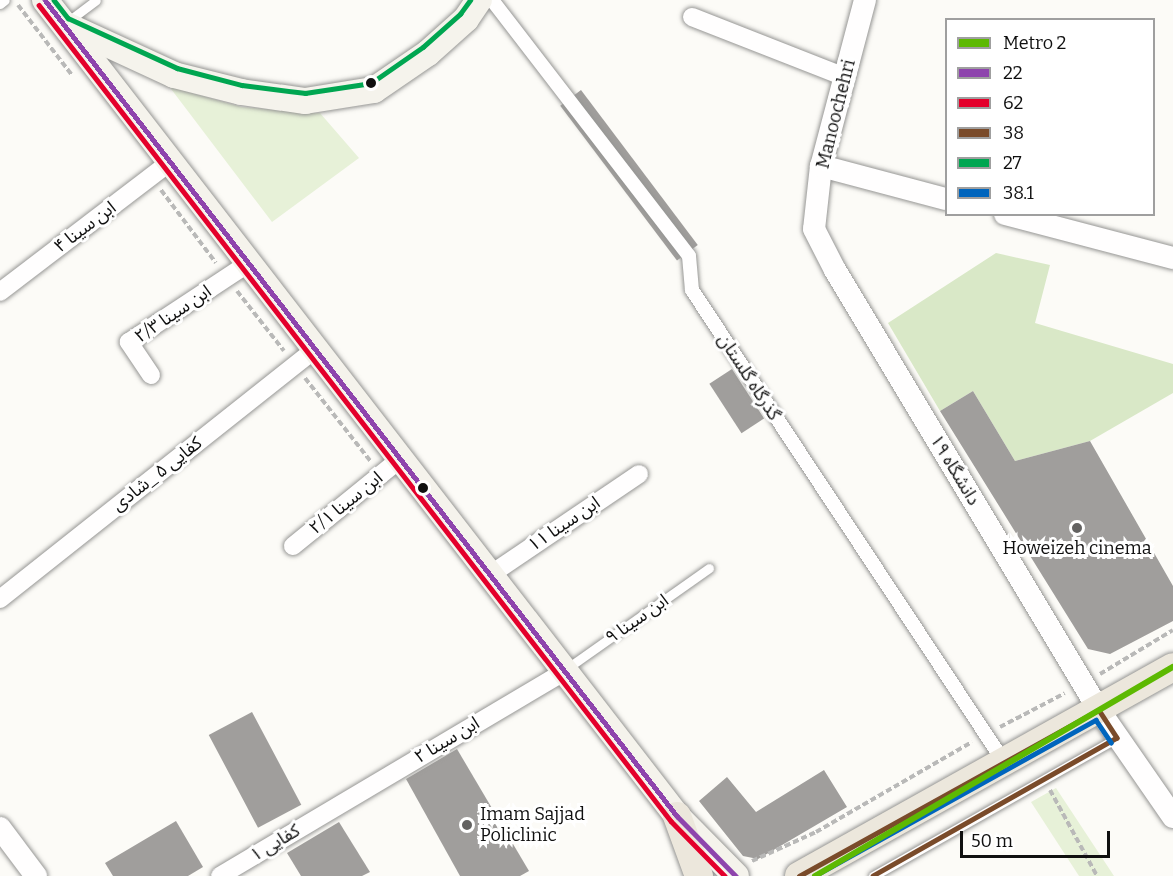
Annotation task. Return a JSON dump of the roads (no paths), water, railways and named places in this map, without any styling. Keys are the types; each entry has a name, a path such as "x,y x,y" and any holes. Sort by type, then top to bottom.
{"main road":[{"path":"45,0 677,816 733,872"},
{"path":"63,24 174,75 241,92 305,101 374,90 428,53 466,19 479,0"},
{"path":"799,876 1173,668"},
{"path":"839,876 897,843 932,801"},
{"path":"677,816 699,876"}],"street":[{"name":"گذرگاه گلستان","path":"492,0 689,256 692,290 1004,762"},
{"name":"Manoochehri","path":"814,229 821,166 865,0"},
{"path":"692,16 844,77"},
{"name":"ابن سینا ۴","path":"0,292 170,162"},
{"path":"821,166 945,199"},
{"path":"1013,216 1173,258"},
{"name":"دانشگاه ۱۹","path":"814,229 835,270 1083,684 1117,738 1173,817"},
{"name":"ابن سینا ۲/۳","path":"151,375 129,342 249,263"},
{"name":"کفایی ۵ _شادی","path":"0,599 315,348"},
{"name":"ابن سینا ۲/۱","path":"293,546 400,459"},
{"name":"ابن سینا ۱۱","path":"490,574 639,474"},
{"name":"ابن سینا ۲","path":"330,810 564,671"},
{"name":"کفایی ۱","path":"220,876 330,810"},
{"path":"0,828 36,876"}],"lane":[{"path":"0,4 5,0"},
{"path":"63,24 96,0"},
{"name":"ابن سینا ۹","path":"564,671 709,568"},
{"path":"873,876 1117,738"}],"metro line":[{"name":"2","path":"815,876 1173,667"}],"place":[{"name":"Howeizeh cinema","path":"1077,528"},
{"name":"Imam Sajjad Policlinic","path":"467,825"}]}
